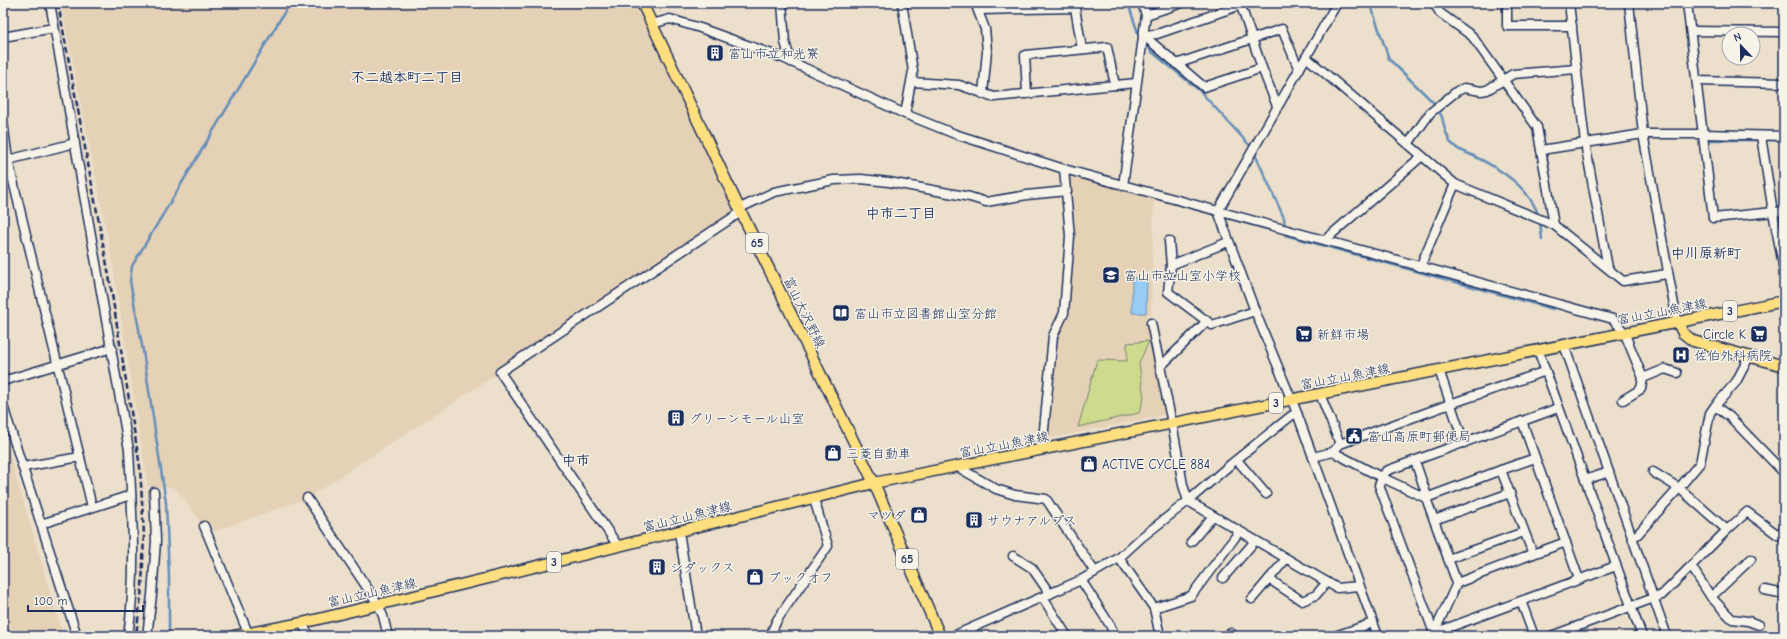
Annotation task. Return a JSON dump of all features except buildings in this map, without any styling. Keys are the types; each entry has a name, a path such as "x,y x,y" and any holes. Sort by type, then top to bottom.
{"main road":[{"name":"富山大沢野線","path":"642,3 740,210 874,483 940,636"},
{"name":"富山立山魚津線","path":"234,636 378,604 679,532 874,483 1292,400 1677,321 1784,301"},
{"path":"1677,321 1683,333 1693,341 1784,366"}],"street":[{"path":"50,3 129,450 134,572 132,613 128,636"},
{"path":"782,3 785,42 791,62"},
{"path":"902,3 913,71 905,114"},
{"path":"1122,186 1146,15 1142,3"},
{"path":"1146,15 1182,3"},
{"path":"1337,3 1218,211 1228,242 1297,413 1378,636"},
{"path":"1434,3 1440,13 1472,36 1537,126 1554,225"},
{"path":"1508,3 1507,26 1572,26"},
{"path":"1569,3 1585,143 1608,268"},
{"path":"1629,3 1643,134 1667,274 1677,321"},
{"path":"1688,3 1702,134 1713,218 1784,211"},
{"path":"1143,35 1157,34 1240,4 1262,68 1278,106"},
{"path":"983,94 987,50 985,29 977,6 1074,5 1082,50"},
{"path":"652,24 670,19 700,28 791,62 905,114 955,134 1064,169 1613,319 1624,332 1644,378 1641,389 1623,400"},
{"path":"3,37 54,28"},
{"path":"1176,64 1282,29 1299,70"},
{"path":"1691,31 1784,32"},
{"path":"1143,35 1204,87 1262,68"},
{"path":"1027,94 1025,56 1107,47 1115,85"},
{"path":"1306,57 1455,184 1554,225 1608,268 1623,282 1667,274"},
{"path":"1408,144 1430,113 1457,91 1464,88 1481,91 1487,90 1513,74 1577,69"},
{"path":"1697,81 1784,83"},
{"path":"912,82 959,85 994,97 1136,83"},
{"path":"3,122 5,160 58,365 92,507"},
{"path":"1541,150 1643,134 1784,136"},
{"path":"1761,136 1784,270"},
{"path":"5,160 75,143"},
{"path":"1325,240 1422,156"},
{"path":"1042,450 1053,336 1064,313 1070,236 1064,169"},
{"path":"618,546 500,372 740,210 774,192 834,180 861,179 889,182 970,197 986,202 1027,195 1067,191"},
{"path":"1420,267 1455,184"},
{"path":"1169,241 1171,265 1168,292 1212,325 1255,311"},
{"path":"1171,265 1228,242"},
{"path":"1160,367 1207,321"},
{"path":"1151,323 1172,423 1183,485 1188,501 1337,588 1359,586"},
{"path":"1564,345 1667,636"},
{"path":"3,381 112,348"},
{"path":"1538,350 1642,636"},
{"path":"1632,538 1637,535 1700,463 1710,413 1736,382 1749,357"},
{"path":"1644,378 1665,369 1677,373"},
{"path":"1439,370 1464,443"},
{"path":"1313,457 1333,452 1340,444 1546,371"},
{"path":"1320,394 1340,444"},
{"path":"3,406 77,636"},
{"path":"1715,406 1730,417 1784,473"},
{"path":"1434,634 1379,485 1386,471 1558,408"},
{"path":"953,636 1047,596 1080,580 1119,558 1142,537 1188,501 1290,416 1297,413"},
{"path":"1522,421 1579,579"},
{"path":"1333,452 1426,498 1535,458"},
{"path":"23,467 80,457"},
{"path":"1236,460 1266,494"},
{"path":"1415,461 1426,498 1457,583 1434,634"},
{"path":"956,466 996,489 1015,495 1046,499 1095,572"},
{"path":"1501,470 1533,554"},
{"path":"1585,480 1609,472"},
{"path":"1653,472 1679,488 1727,530"},
{"path":"147,636 156,541 154,492"},
{"path":"1434,520 1510,494"},
{"path":"41,524 132,495"},
{"path":"307,498 378,604 388,636"},
{"path":"770,636 777,620 828,546 814,499"},
{"path":"1555,635 1662,595 1747,512 1778,535 1784,529"},
{"path":"1191,542 1213,516"},
{"path":"204,526 248,632"},
{"path":"679,532 696,636"},
{"path":"1154,608 1191,596 1240,532"},
{"path":"1448,559 1524,532"},
{"path":"1223,578 1254,540"},
{"path":"1457,583 1566,542"},
{"path":"1013,556 1032,568 1067,636"},
{"path":"1119,558 1154,608 1160,636"},
{"path":"1252,599 1286,558"},
{"path":"1711,597 1751,559"},
{"path":"1434,634 1616,566"},
{"path":"1691,566 1711,597 1732,619 1748,621 1759,625"},
{"path":"1269,579 1302,601 1316,595 1327,582"},
{"path":"1080,580 1110,625 1115,636"},
{"path":"1765,590 1784,594"},
{"path":"1521,601 1534,636"},
{"path":"302,622 309,636"},
{"path":"1335,636 1373,623"}],"shaded area":[{"path":"61,3 642,3 740,207 500,372 307,498 209,533 181,495 173,487 148,487 111,254"},
{"name":"富山市立山室小学校","path":"1069,175 1154,199 1151,314 1147,314 1168,414 1046,439 1055,336 1067,315"},
{"path":"3,433 63,636 3,636"}],"green space":[{"path":"1149,341 1139,363 1144,398 1139,413 1078,427 1097,360 1127,361 1127,343"}],"water":[{"path":"1132,278 1147,278 1146,313 1132,313"}],"waterway":[{"path":"168,636 169,577 166,503 143,351 130,281 132,266 290,3"},
{"path":"1128,3 1140,37"},
{"path":"1370,3 1389,59 1435,104 1442,117 1450,142 1458,149 1494,167 1517,184 1526,193 1534,205 1539,217"},
{"path":"1144,42 1152,52 1200,91 1252,148"},
{"path":"1705,139 1782,140"},
{"path":"1254,152 1284,218 1285,235 1553,309"},
{"path":"1540,222 1542,239"}],"railway":[{"path":"58,3 109,276 140,467 144,535 142,588 136,636"}],"place":[{"name":"富山市立和光寮","path":"715,53"},
{"name":"富山市立山室小学校","path":"1111,275"},
{"name":"富山市立図書館山室分館","path":"841,313"},
{"name":"新鮮市場","path":"1304,334"},
{"name":"Circle K","path":"1759,334"},
{"name":"佐伯外科病院","path":"1681,355"},
{"name":"グリーンモール山室","path":"676,418"},
{"name":"富山高原町郵便局","path":"1354,436"},
{"name":"三菱自動車","path":"833,453"},
{"name":"ACTIVE CYCLE 884","path":"1089,464"},
{"name":"マツダ","path":"919,515"},
{"name":"サウナアルプス","path":"974,520"},
{"name":"シダックス","path":"657,567"},
{"name":"ブックオフ","path":"755,577"}],"district":[{"name":"不二越本町二丁目","path":"407,77"},
{"name":"中市二丁目","path":"901,213"},
{"name":"中川原新町","path":"1706,253"},
{"name":"中市","path":"576,460"}]}
